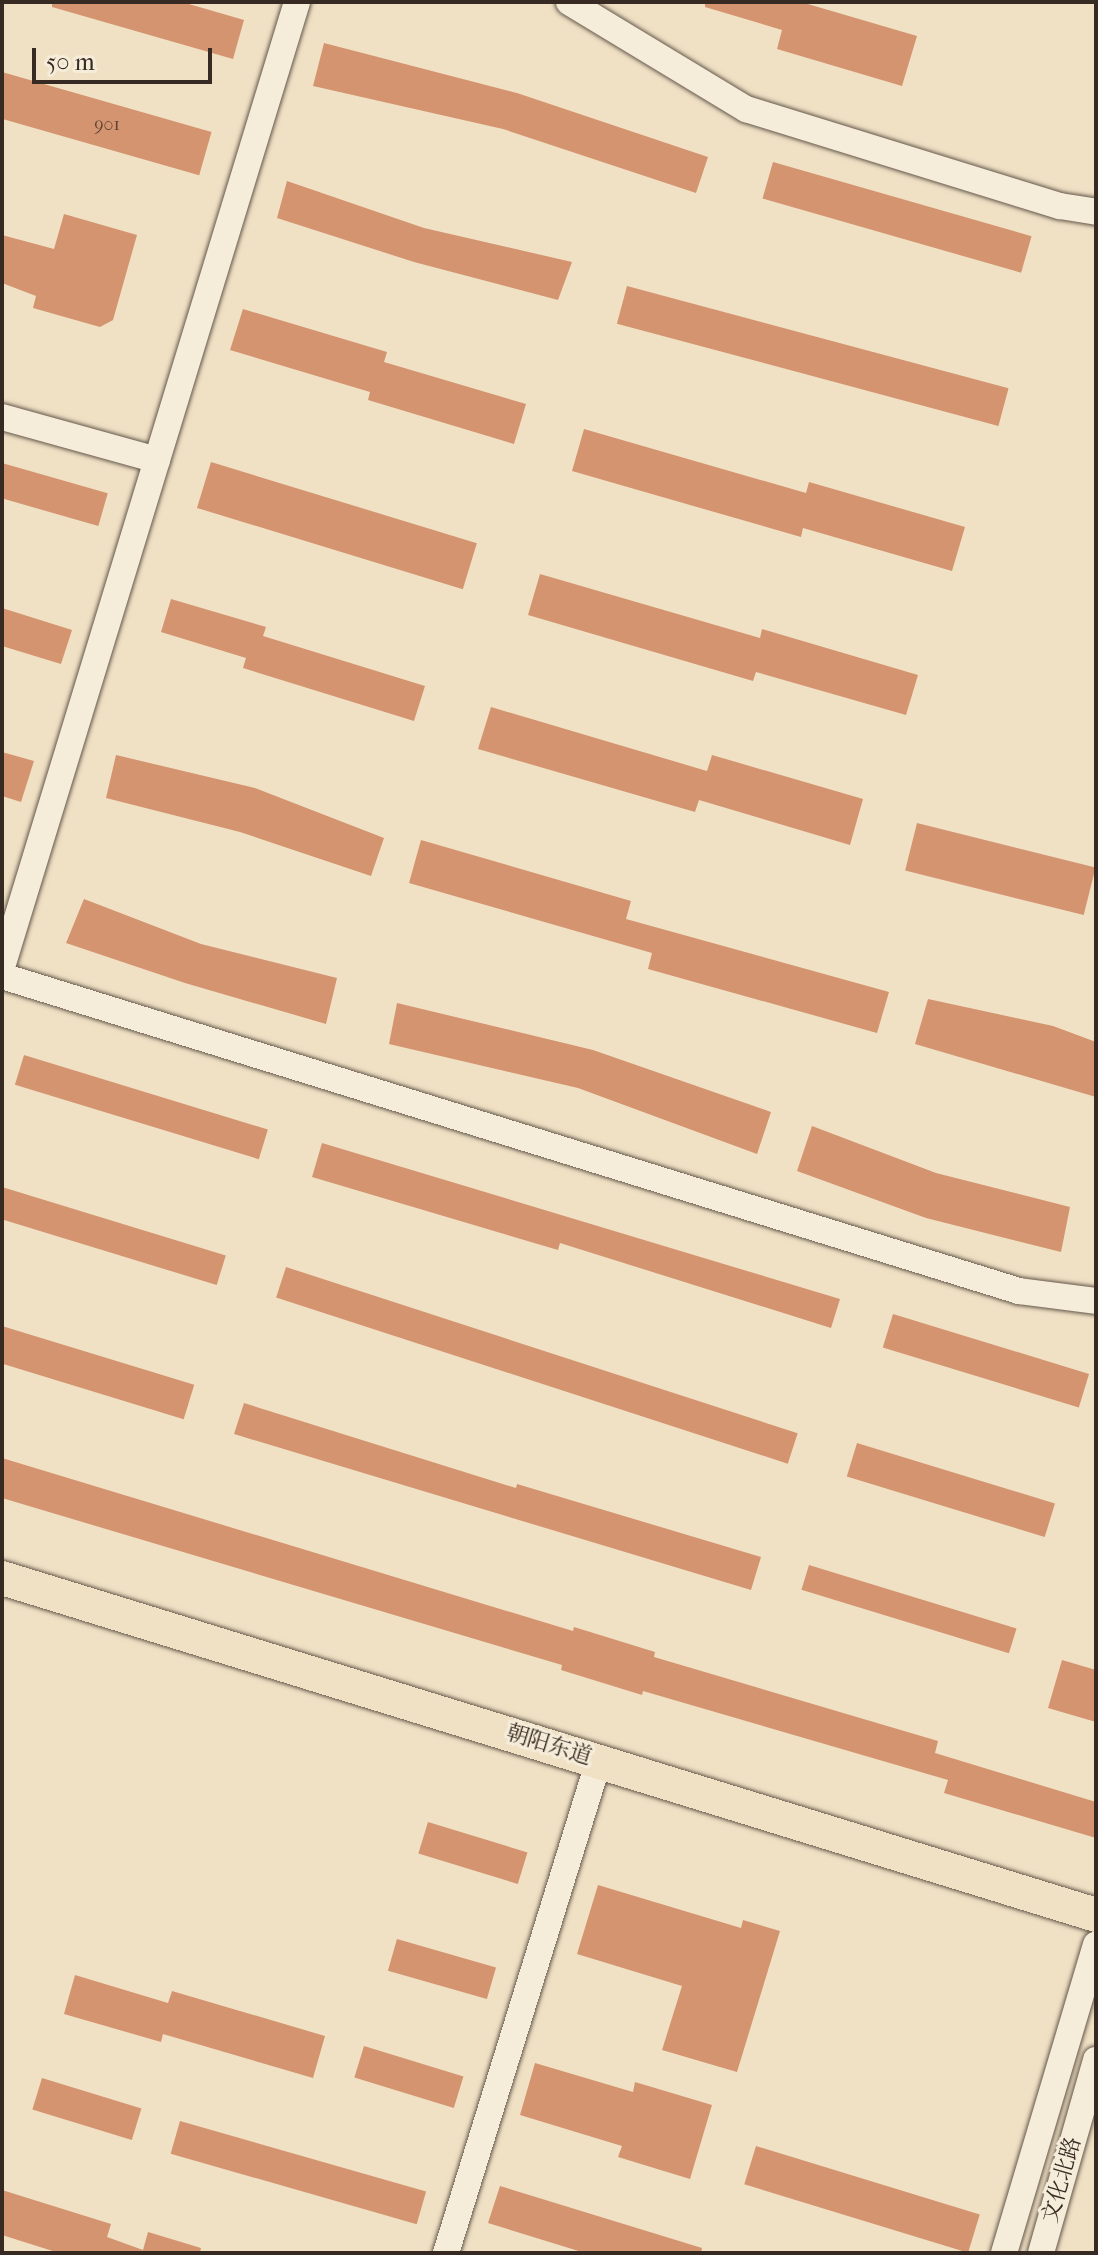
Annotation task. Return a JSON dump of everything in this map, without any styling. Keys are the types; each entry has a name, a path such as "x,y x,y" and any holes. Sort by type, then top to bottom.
{"main road":[{"name":"朝阳东道","path":"2,1578 1096,1915"}],"street":[{"path":"2,967 297,2"},
{"path":"569,2 746,109 1060,206 1096,212"},
{"path":"2,417 157,460"},
{"path":"2,976 1019,1291 1096,1301"},
{"path":"446,2253 599,1760"},
{"path":"1004,2253 1096,1944"},
{"name":"文化北路","path":"1041,2253 1096,2060"}],"building":[{"path":"52,2 182,2 244,20 233,59 52,7"},
{"path":"705,2 801,2 917,36 902,86 777,49 782,30 705,7"},
{"path":"324,43 517,93 708,157 696,193 503,129 313,86"},
{"path":"2,72 212,132 199,175 2,119"},
{"path":"773,162 1032,236 1021,273 763,199"},
{"path":"287,181 424,228 572,262 558,300 414,262 277,218"},
{"path":"64,214 137,235 113,320 100,327 33,308 36,296 2,283 2,235 54,249"},
{"path":"627,286 1009,388 998,426 617,324"},
{"path":"243,309 387,352 384,362 526,404 514,444 368,400 370,392 230,350"},
{"path":"584,429 806,493 809,482 965,527 952,571 803,528 801,537 572,471"},
{"path":"211,462 477,543 463,589 197,508"},
{"path":"2,463 108,493 98,526 2,498"},
{"path":"540,574 760,638 762,629 918,675 906,715 756,672 753,681 528,615"},
{"path":"171,599 266,627 263,636 425,686 414,721 243,668 246,658 161,632"},
{"path":"2,608 72,630 61,664 2,646"},
{"path":"491,707 707,771 712,755 863,799 850,845 699,800 695,812 478,749"},
{"path":"2,752 34,761 21,802 2,796"},
{"path":"116,755 255,788 384,838 371,876 240,832 106,798"},
{"path":"917,823 1096,868 1084,915 905,871"},
{"path":"421,840 631,901 626,919 889,992 877,1033 648,969 652,953 409,883"},
{"path":"84,899 201,944 337,978 326,1024 185,983 66,943"},
{"path":"928,999 1053,1026 1096,1042 1096,1097 915,1044"},
{"path":"397,1003 593,1050 771,1112 757,1154 578,1088 389,1044"},
{"path":"24,1055 268,1130 259,1159 15,1085"},
{"path":"812,1126 936,1173 1070,1207 1061,1252 926,1218 797,1171"},
{"path":"322,1143 840,1299 831,1328 560,1243 558,1250 312,1177"},
{"path":"2,1187 226,1255 217,1285 2,1219"},
{"path":"286,1267 798,1433 788,1464 276,1297"},
{"path":"893,1314 1089,1374 1079,1407 883,1347"},
{"path":"2,1326 194,1385 184,1419 2,1364"},
{"path":"244,1403 516,1488 517,1484 761,1557 751,1590 234,1434"},
{"path":"857,1443 1055,1504 1045,1537 847,1476"},
{"path":"2,1458 573,1631 574,1627 655,1652 654,1657 938,1741 935,1753 1096,1802 1096,1838 944,1793 948,1780 643,1691 642,1695 561,1670 562,1665 2,1498"},
{"path":"809,1565 1017,1628 1009,1653 801,1590"},
{"path":"1062,1660 1096,1670 1096,1722 1048,1708"},
{"path":"428,1822 527,1852 518,1884 418,1854"},
{"path":"598,1885 741,1928 743,1920 780,1931 737,2072 662,2050 682,1986 577,1954"},
{"path":"397,1939 496,1967 487,1999 388,1971"},
{"path":"75,1975 168,2003 172,1991 325,2036 313,2078 163,2034 161,2042 64,2014"},
{"path":"364,2046 463,2076 454,2108 354,2078"},
{"path":"535,2063 633,2092 635,2082 712,2105 690,2179 618,2157 622,2146 520,2115"},
{"path":"42,2078 141,2108 132,2140 32,2110"},
{"path":"180,2121 426,2192 417,2224 171,2154"},
{"path":"756,2146 980,2214 968,2253 744,2184"},
{"path":"500,2186 702,2248 701,2253 585,2253 488,2223"},
{"path":"2,2190 111,2224 107,2237 143,2250 148,2232 201,2248 200,2253 59,2253 2,2235"}]}
